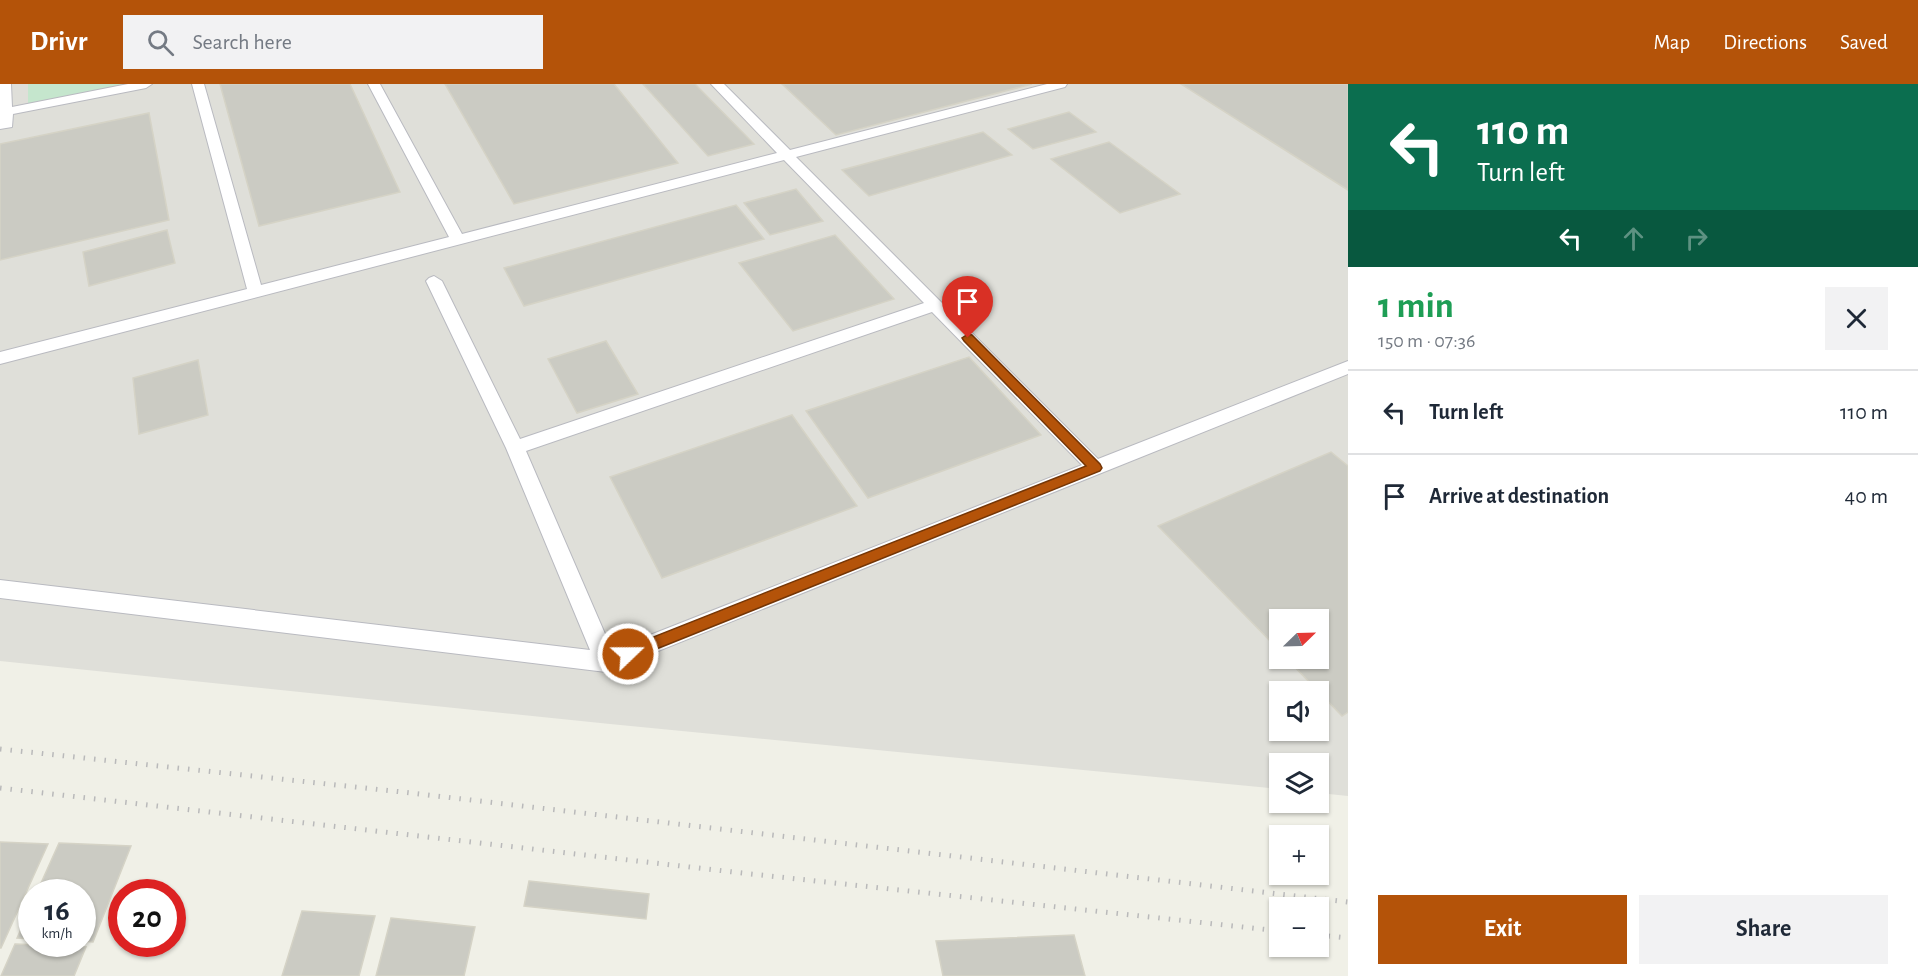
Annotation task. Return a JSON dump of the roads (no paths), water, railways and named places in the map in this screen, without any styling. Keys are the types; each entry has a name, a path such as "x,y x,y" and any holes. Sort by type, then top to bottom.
{"lane":[{"path":"0,125 7,124 4,84"},
{"path":"6,112 146,84"},
{"path":"198,84 255,291"},
{"path":"374,84 457,239"},
{"path":"717,84 1096,468"},
{"path":"0,358 1061,84"},
{"path":"434,280 515,448 606,662"},
{"path":"515,448 936,305"},
{"path":"0,589 606,662 1348,367"}],"railway":[{"path":"0,749 402,792 1348,902"},
{"path":"0,788 742,873 1269,930"},
{"path":"1329,936 1348,938"}]}
